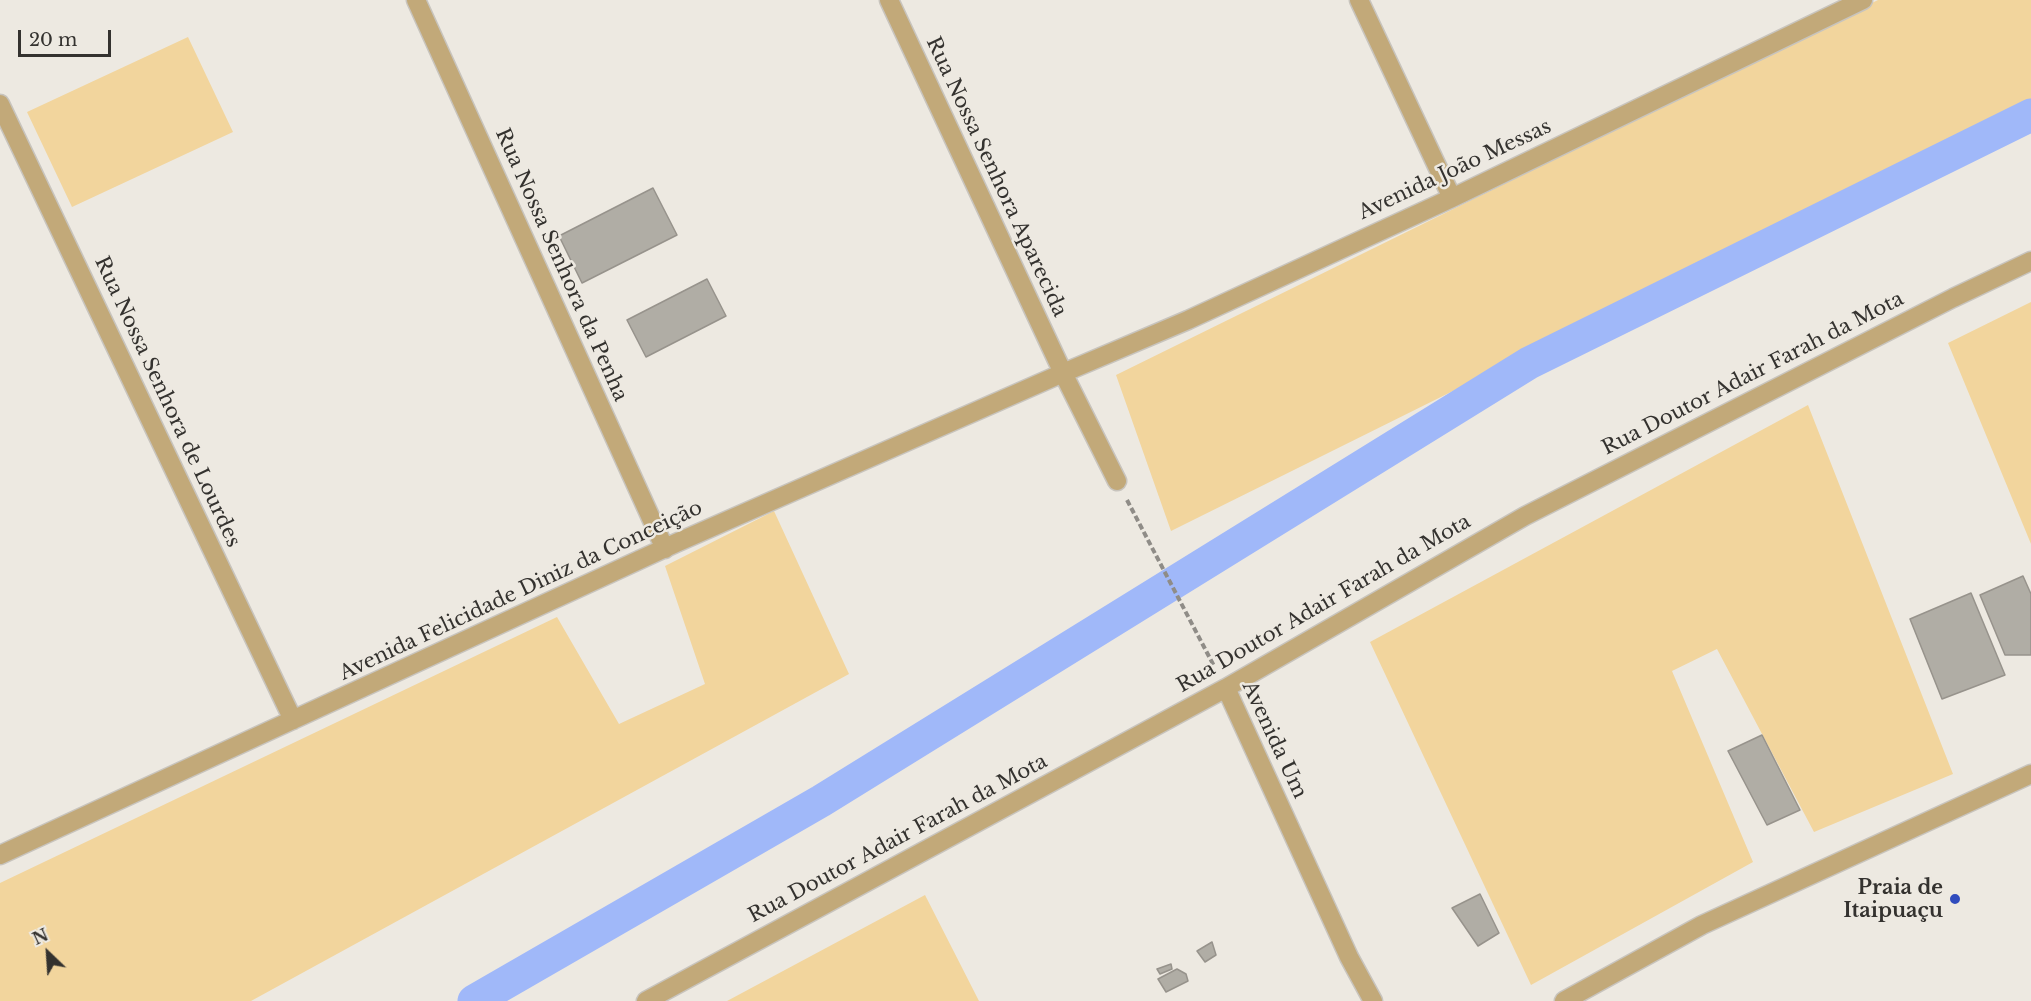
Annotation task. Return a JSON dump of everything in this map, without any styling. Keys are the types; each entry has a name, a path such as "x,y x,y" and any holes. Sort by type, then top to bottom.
{"street":[{"name":"Rua Nossa Senhora da Penha","path":"416,0 665,549"},
{"name":"Rua Nossa Senhora Aparecida","path":"889,0 1063,373"},
{"path":"1359,0 1452,198"},
{"name":"Avenida João Messas","path":"1063,373 1188,320 1452,198 1834,7 1863,0"},
{"name":"Rua Nossa Senhora de Lourdes","path":"0,104 293,720"},
{"name":"Rua Doutor Adair Farah da Mota","path":"646,1001 1226,688 1524,516 1932,308 2031,261"},
{"name":"Avenida Felicidade Diniz da Conceição","path":"0,855 665,549 1063,373"},
{"path":"1063,373 1117,481"},
{"name":"Avenida Um","path":"1226,688 1349,957 1373,1001"},
{"path":"1564,1001 1702,925 2031,774"}],"path":[{"name":"Avenida Um","path":"1117,481 1226,688"}],"shaded area":[{"path":"1878,0 2031,0 2031,104 1171,531 1116,375"},
{"path":"188,37 233,132 72,207 27,112"},
{"path":"2031,302 2031,544 1948,343"},
{"path":"1808,405 1953,774 1814,832 1717,649 1672,671 1753,862 1531,985 1370,642"},
{"path":"774,511 849,674 251,1001 0,1001 0,883 557,617 619,724 705,684 665,566"},
{"path":"925,895 979,1001 727,1001"}],"building":[{"path":"653,188 677,235 582,283 559,236"},
{"path":"707,279 726,316 646,357 627,320"},
{"path":"2023,576 2031,594 2031,655 2005,655 1980,595"},
{"path":"1971,593 2005,675 1942,699 1910,619"},
{"path":"1762,735 1800,810 1767,825 1728,751"},
{"path":"1480,894 1499,933 1478,946 1452,908"},
{"path":"1212,942 1216,955 1205,962 1197,951"},
{"path":"1171,964 1172,969 1160,974 1157,969"},
{"path":"1177,969 1186,974 1188,981 1166,992 1158,979"}],"waterway":[{"path":"474,1001 821,801 1529,363 2031,115"}],"place":[{"name":"Praia de Itaipuaçu","path":"1955,899"}]}
